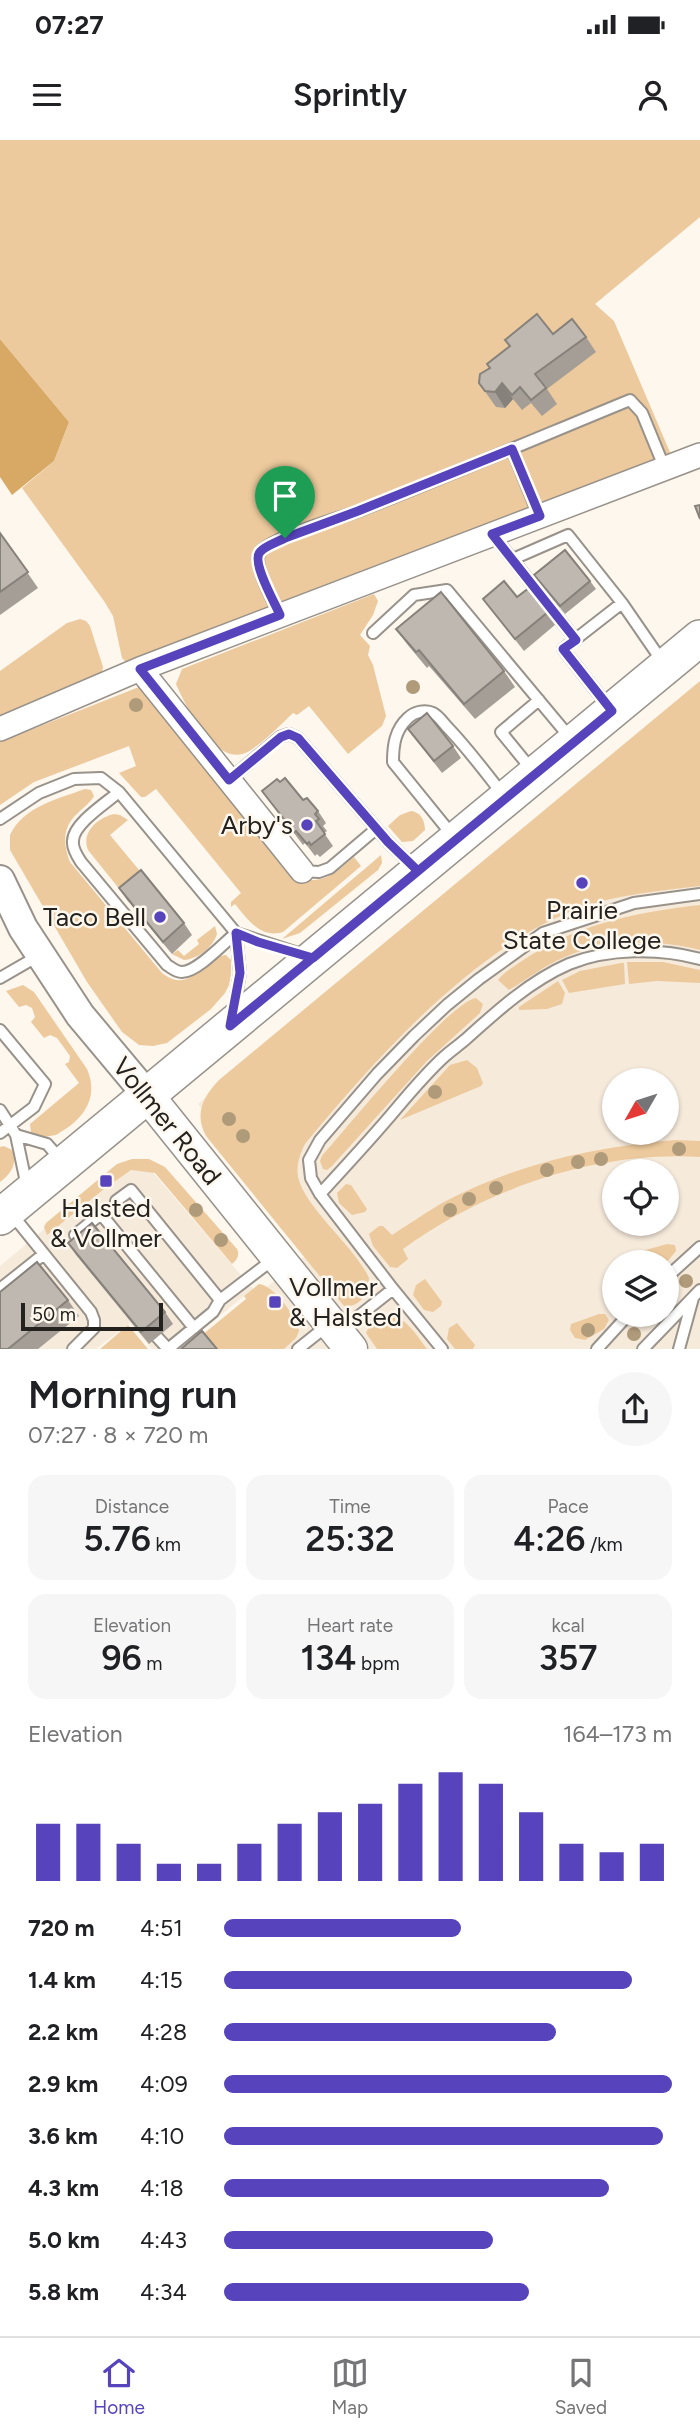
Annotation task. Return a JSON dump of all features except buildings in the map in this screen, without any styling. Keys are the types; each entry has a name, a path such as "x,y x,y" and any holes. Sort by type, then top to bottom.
{"main road":[{"path":"12,1207 700,638"},
{"name":"Vollmer Road","path":"147,1095 340,1335"}],"street":[{"path":"0,729 140,669 700,455"},
{"path":"140,669 302,871"},
{"name":"Vollmer Road","path":"0,880 23,928 80,1015 147,1095"}],"lane":[{"path":"280,615 260,571 257,559 260,552 285,538 630,400 642,413 665,469"},
{"path":"512,449 540,516"},
{"path":"492,534 576,640"},
{"path":"513,559 568,535 622,603 666,666"},
{"path":"373,633 414,595 447,590 574,742"},
{"path":"612,711 563,649 622,603"},
{"path":"536,774 501,732 539,700"},
{"path":"456,839 393,762 393,749 400,725 412,714 424,711 434,713 506,798"},
{"path":"229,780 281,737 289,734 298,738 376,828 418,871"},
{"path":"0,819 39,793 74,779 101,778 119,792 236,933 313,958"},
{"path":"119,792 80,824 75,833 72,842 81,862 167,965 176,971 185,972 194,968 236,933"},
{"path":"302,871 319,872 330,868 376,828"},
{"path":"442,1349 320,1194 311,1178 309,1160 320,1140 377,1074 447,1004 543,933 634,903 700,894"},
{"path":"230,1026 240,973 236,933"},
{"path":"320,1194 446,1055 499,1009 534,985 568,964 592,957 657,952 700,959"},
{"path":"0,978 41,954"},
{"path":"0,1030 45,1084 34,1107 0,1133"},
{"path":"0,1110 16,1135 12,1207 44,1254 91,1312 94,1320 94,1328 89,1336 73,1349"},
{"path":"16,1135 47,1144 64,1164"},
{"path":"85,1248 75,1235 131,1190 220,1300"},
{"path":"108,1208 194,1328"},
{"path":"679,1267 700,1247"},
{"path":"0,1289 44,1254"},
{"path":"158,1336 168,1349 213,1312 220,1300 277,1256"},
{"path":"298,1349 340,1335 393,1289"},
{"path":"643,1349 697,1292"},
{"path":"679,1349 697,1292"},
{"path":"597,1349 617,1327"}],"shaded area":[{"path":"0,140 700,140 700,217 595,304 614,321 672,457 127,663 122,658 113,616 104,601 22,488 54,461 69,422 0,339"},
{"path":"0,339 69,422 54,461 12,495 0,477"},
{"path":"374,594 378,601 373,615 360,635 370,646 368,655 386,716 382,726 348,754 309,706 297,715 293,713 248,752 231,754 211,741 193,717 176,684 182,669"},
{"path":"80,619 90,626 103,667 102,673 96,679 0,716 0,671 67,623"},
{"path":"700,681 700,886 595,903 541,925 503,949 429,1008 362,1077 305,1144 298,1168 302,1189 369,1278 367,1289 359,1302 344,1306 206,1136 201,1120 205,1099 219,1080"},
{"path":"143,687 302,879 324,878 354,857 361,866 283,932 268,933 255,926 235,904 231,907 231,902 241,893 156,789 141,797 119,773 136,766 129,746 34,782 0,805 0,742"},
{"name":"Prairie State College","path":"700,687 700,1349 192,1349 312,1250 198,1104"},
{"path":"85,789 91,790 94,796 69,824 65,842 70,862 162,973 172,979 181,980 189,978 218,957 226,955 231,960 229,985 225,993 211,1009 167,1043 139,1045 122,1032 87,982 10,850 10,835 24,817 53,800"},
{"path":"411,811 422,818 425,830 413,841 402,842 388,826 400,815"},
{"path":"114,814 128,820 110,835 149,882 125,896 86,844 92,827"},
{"path":"381,855 382,863 378,870 300,933 282,939"},
{"path":"700,905 700,950 667,944 614,944 565,957 509,990 498,980 548,945 590,927 655,911"},
{"path":"215,926 215,939 200,955 184,960 172,954 178,950 184,956 199,944 197,940"},
{"path":"627,962 663,962 700,970 700,983 657,981 629,984"},
{"path":"624,963 625,984 569,993 562,980 580,971"},
{"path":"558,981 565,993 562,1004 547,1009 519,1010 519,1007"},
{"path":"23,985 34,992 87,1069 90,1080 90,1099 86,1108 74,1123 56,1135 44,1137 31,1132 30,1124 79,1083 65,1064 69,1062 70,1056 57,1038 50,1035 44,1038 31,1022 35,1017 32,1008 26,1005 19,1007 6,991"},
{"path":"476,998 483,1004 480,1013 427,1061 332,1166 327,1170 323,1169 320,1161 322,1156 398,1068 444,1021"},
{"path":"467,1060 477,1068 483,1083 481,1086 400,1120 450,1065"},
{"path":"679,1140 700,1141 700,1157 602,1159 602,1164 544,1178 470,1208 436,1227 403,1249 408,1259 397,1268 390,1267 373,1246 369,1234 379,1226 383,1226 392,1235 442,1203 470,1189 526,1168 614,1147 679,1145"},
{"path":"0,1147 12,1150 14,1164 0,1182"},
{"path":"132,1159 149,1159 165,1167 237,1249 237,1259 232,1264 155,1173 131,1170 47,1235 44,1227 46,1223 117,1164"},
{"path":"150,1169 253,1289 178,1349 152,1349 130,1323 96,1349 0,1349 0,1266 115,1170"},
{"path":"346,1184 351,1185 367,1209 365,1212 352,1215 339,1203 337,1193"},
{"path":"667,1244 675,1245 676,1250 646,1250"},
{"path":"425,1279 442,1302 433,1312 424,1310 413,1295 416,1285"},
{"path":"259,1284 277,1295 298,1325 296,1338 284,1349 217,1349 214,1346 210,1349 185,1349 246,1299 244,1296"},
{"path":"381,1314 403,1321 427,1349 377,1349 366,1333 372,1320"},
{"path":"602,1314 602,1327 605,1327 585,1340 575,1338 570,1330 571,1324"},
{"path":"457,1323 475,1345 473,1349 455,1349 447,1339 449,1328"},
{"path":"128,1325 148,1349 100,1349"}],"place":[{"name":"Arby's","path":"307,825"},
{"name":"Prairie State College","path":"582,883"},
{"name":"Taco Bell","path":"160,917"},
{"name":"Halsted & Vollmer","path":"106,1181"},
{"name":"Vollmer & Halsted","path":"275,1302"}],"route":[{"path":"285,538 260,552 257,559 280,615 140,669 229,780 281,737 289,734 298,738 388,842 418,871 366,915 230,1026 240,973 236,933 313,958 366,915 612,711 563,649 576,640 492,534 540,516 512,449 285,538"}]}
